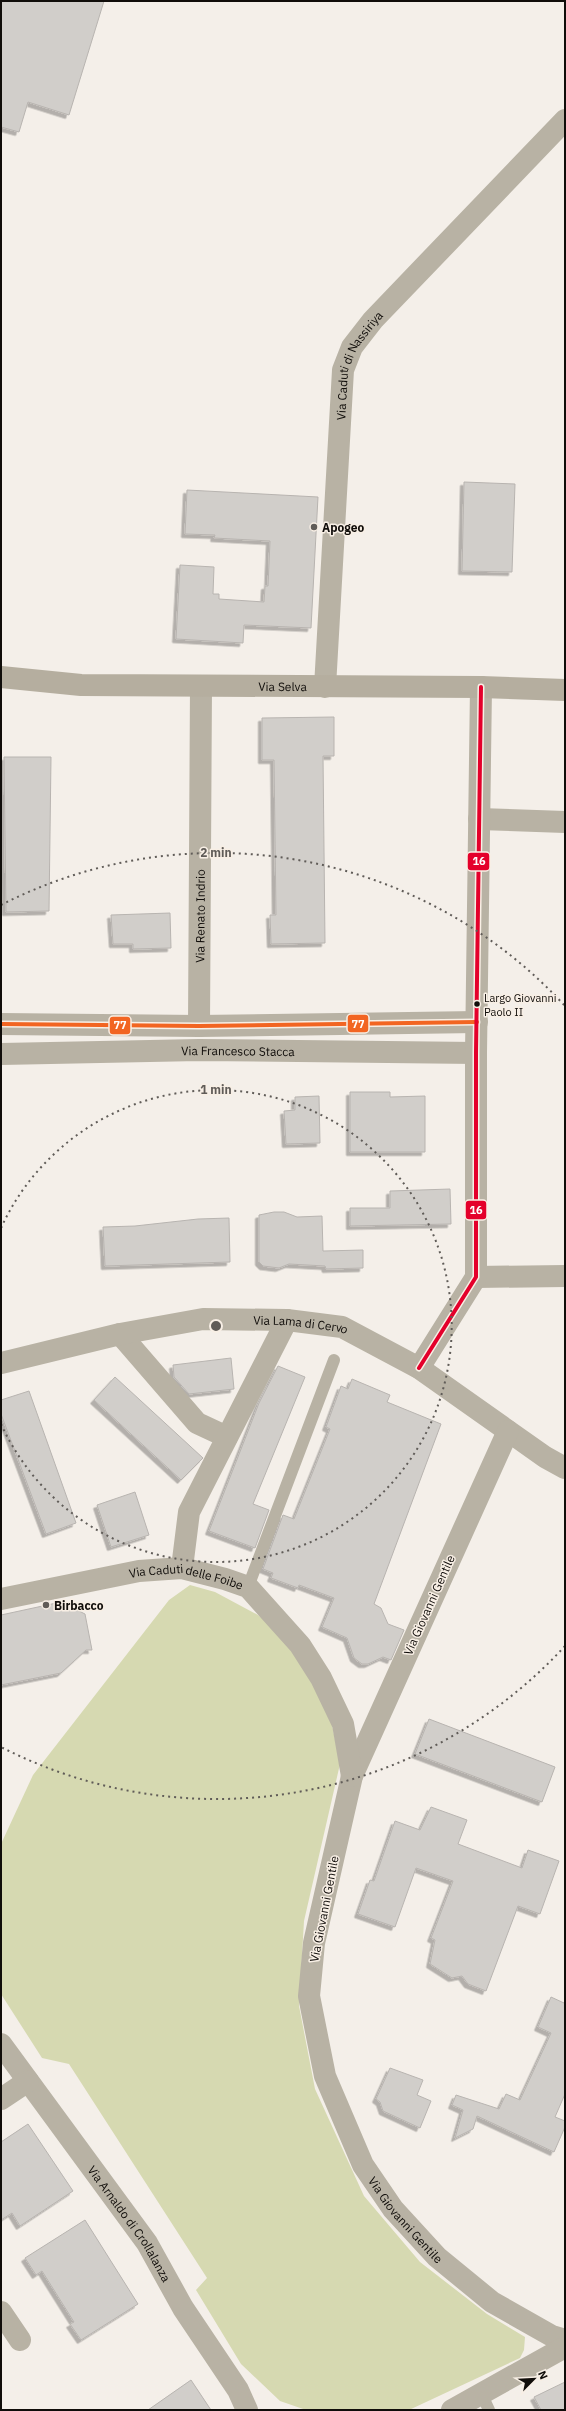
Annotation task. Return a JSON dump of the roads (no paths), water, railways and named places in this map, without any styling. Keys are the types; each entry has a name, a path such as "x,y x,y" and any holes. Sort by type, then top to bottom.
{"street":[{"name":"Via Caduti di Nassiriya","path":"325,687 343,370 352,347 373,320 565,120"},
{"name":"Via Selva","path":"1,677 81,685 482,687 565,690"},
{"name":"Via Renato Indrio","path":"199,1026 201,686"},
{"path":"419,1368 476,1277 476,1054 482,687"},
{"path":"479,819 565,822"},
{"path":"1,1024 199,1026 477,1022"},
{"name":"Via Francesco Stacca","path":"1,1054 199,1050 476,1054"},
{"path":"476,1277 565,1276"},
{"name":"Via Lama di Cervo","path":"1,1363 120,1334 203,1319 287,1320 342,1327 419,1368 544,1457 565,1468"},
{"path":"182,1568 189,1512 287,1320"},
{"path":"120,1334 197,1422 227,1437"},
{"name":"Via Giovanni Gentile","path":"508,1431 352,1776 314,1943 309,1996 325,2076 363,2165 403,2219 437,2257 492,2302 552,2336 565,2340"},
{"name":"Via Caduti delle Foibe","path":"1,1599 139,1571 182,1568 225,1579 248,1587 300,1645 321,1678 343,1724 352,1776"},
{"name":"Via Arnaldo di Crollalanza","path":"1,2044 147,2243 183,2308 238,2390 247,2410"},
{"path":"1,2099 28,2081"},
{"path":"1,2312 20,2340"},
{"path":"452,2410 485,2403 565,2347"}],"lane":[{"path":"248,1587 334,1360"}],"place":[{"name":"Apogeo","path":"314,527"},
{"name":"Largo Giovanni Paolo II","path":"477,1004"},
{"name":"Birbacco","path":"46,1605"}]}
